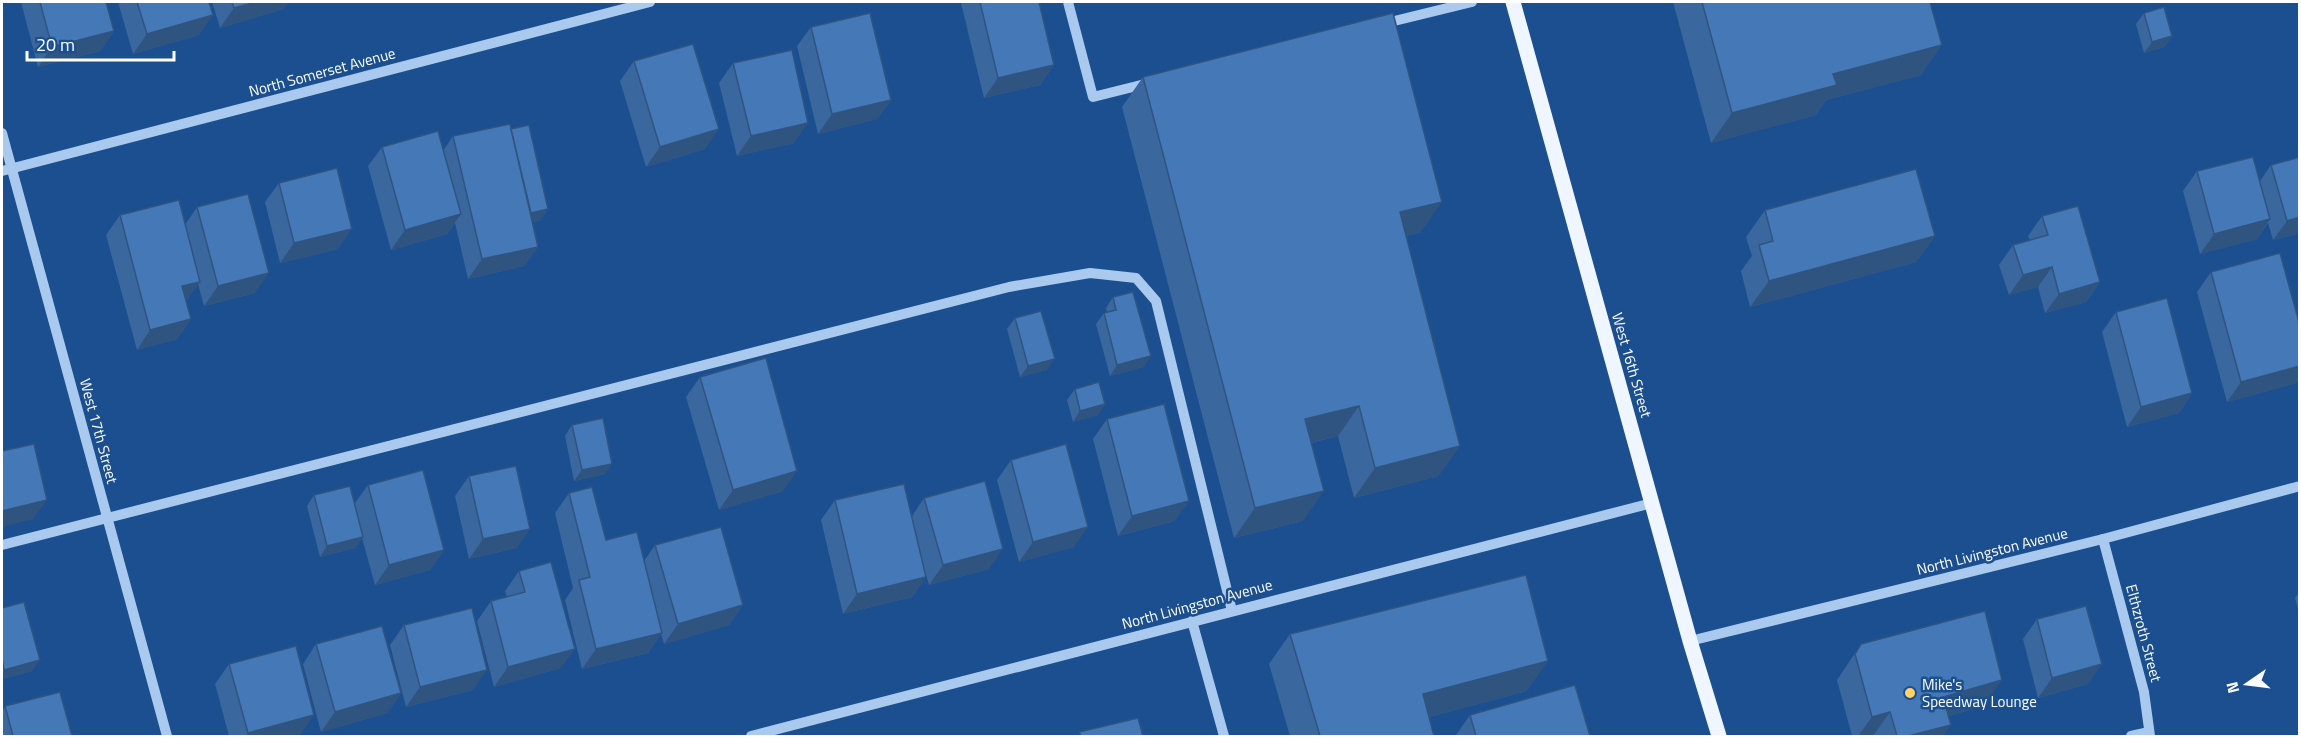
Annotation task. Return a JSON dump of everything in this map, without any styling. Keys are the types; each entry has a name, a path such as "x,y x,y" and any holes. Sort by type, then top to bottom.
{"main road":[{"name":"West 16th Street","path":"1513,2 1690,641 1719,736"}],"street":[{"name":"North Somerset Avenue","path":"6,170 650,2"},
{"path":"1068,2 1094,97 1161,80"},
{"path":"1376,26 1472,2"},
{"name":"West 17th Street","path":"2,133 6,170 107,517 166,736"},
{"path":"2,545 1008,287 1090,273 1136,278 1156,301 1232,610"},
{"name":"North Livingston Avenue","path":"1690,641 2103,539 2300,486"},
{"name":"North Livingston Avenue","path":"751,736 1652,502"},
{"name":"Elthzroth Street","path":"2103,539 2144,692 2150,734"},
{"path":"1192,621 1224,736"},
{"path":"2131,736 2150,734"}],"building":[{"path":"40,2 106,2 114,31 52,47"},
{"path":"137,2 209,2 213,15 147,34"},
{"path":"232,2 256,2 234,8"},
{"path":"980,2 1039,2 1054,65 998,78"},
{"path":"1702,2 1930,2 1942,45 1833,74 1837,85 1732,113"},
{"path":"2164,7 2172,36 2152,42 2144,13"},
{"path":"870,13 891,100 832,114 811,27"},
{"path":"1393,13 1442,202 1400,212 1460,446 1375,468 1359,406 1305,419 1324,491 1255,508 1143,77"},
{"path":"693,44 719,129 660,147 634,61"},
{"path":"792,50 808,123 751,136 733,63"},
{"path":"510,124 538,247 482,259 453,136"},
{"path":"529,125 548,209 531,213 511,129"},
{"path":"438,131 461,214 405,230 382,147"},
{"path":"2253,157 2270,219 2214,234 2197,171"},
{"path":"2300,157 2300,217 2287,221 2271,165"},
{"path":"337,168 352,229 294,243 279,183"},
{"path":"1916,169 1935,236 1769,281 1759,245 1773,241 1765,210"},
{"path":"248,194 269,273 218,286 197,207"},
{"path":"179,200 200,282 182,286 191,319 150,330 120,215"},
{"path":"2078,206 2100,282 2059,294 2052,267 2023,275 2013,245 2048,235 2042,216"},
{"path":"2280,253 2300,326 2300,366 2241,382 2211,272"},
{"path":"1133,292 1151,356 1117,365 1104,313 1116,310 1113,297"},
{"path":"2167,298 2192,393 2141,407 2116,312"},
{"path":"1041,311 1055,359 1028,366 1015,318"},
{"path":"766,358 797,471 733,490 700,377"},
{"path":"1099,382 1105,404 1080,411 1075,389"},
{"path":"1164,404 1189,501 1132,516 1107,419"},
{"path":"603,418 612,464 582,470 572,425"},
{"path":"34,444 47,500 2,511 2,451"},
{"path":"1066,444 1088,527 1033,542 1011,460"},
{"path":"516,466 530,529 483,539 469,476"},
{"path":"423,470 444,550 389,565 368,485"},
{"path":"985,481 1003,549 943,565 924,498"},
{"path":"904,484 926,577 857,594 835,500"},
{"path":"350,486 363,537 327,546 314,495"},
{"path":"592,487 606,540 637,532 662,633 596,649 579,580 590,577 569,493"},
{"path":"721,527 743,605 678,624 655,545"},
{"path":"551,562 575,649 508,667 491,601 525,592 519,571"},
{"path":"1526,575 1548,661 1423,694 1434,736 1320,736 1290,634"},
{"path":"24,602 40,660 4,670 2,608"},
{"path":"2086,606 2102,664 2052,678 2037,619"},
{"path":"472,608 487,670 420,687 404,625"},
{"name":"Mike's Speedway Lounge","path":"1985,611 2002,680 1943,697 1951,725 1908,736 1897,736 1890,712 1872,717 1855,654 1861,644"},
{"path":"382,626 401,693 335,712 316,644"},
{"path":"296,646 314,715 248,733 229,664"},
{"path":"1575,685 1590,736 1476,736 1470,715"},
{"path":"60,692 72,736 13,736 5,706"},
{"path":"1138,718 1143,736 1081,736 1079,732"}],"place":[{"name":"Mike's Speedway Lounge","path":"1910,693"}]}
